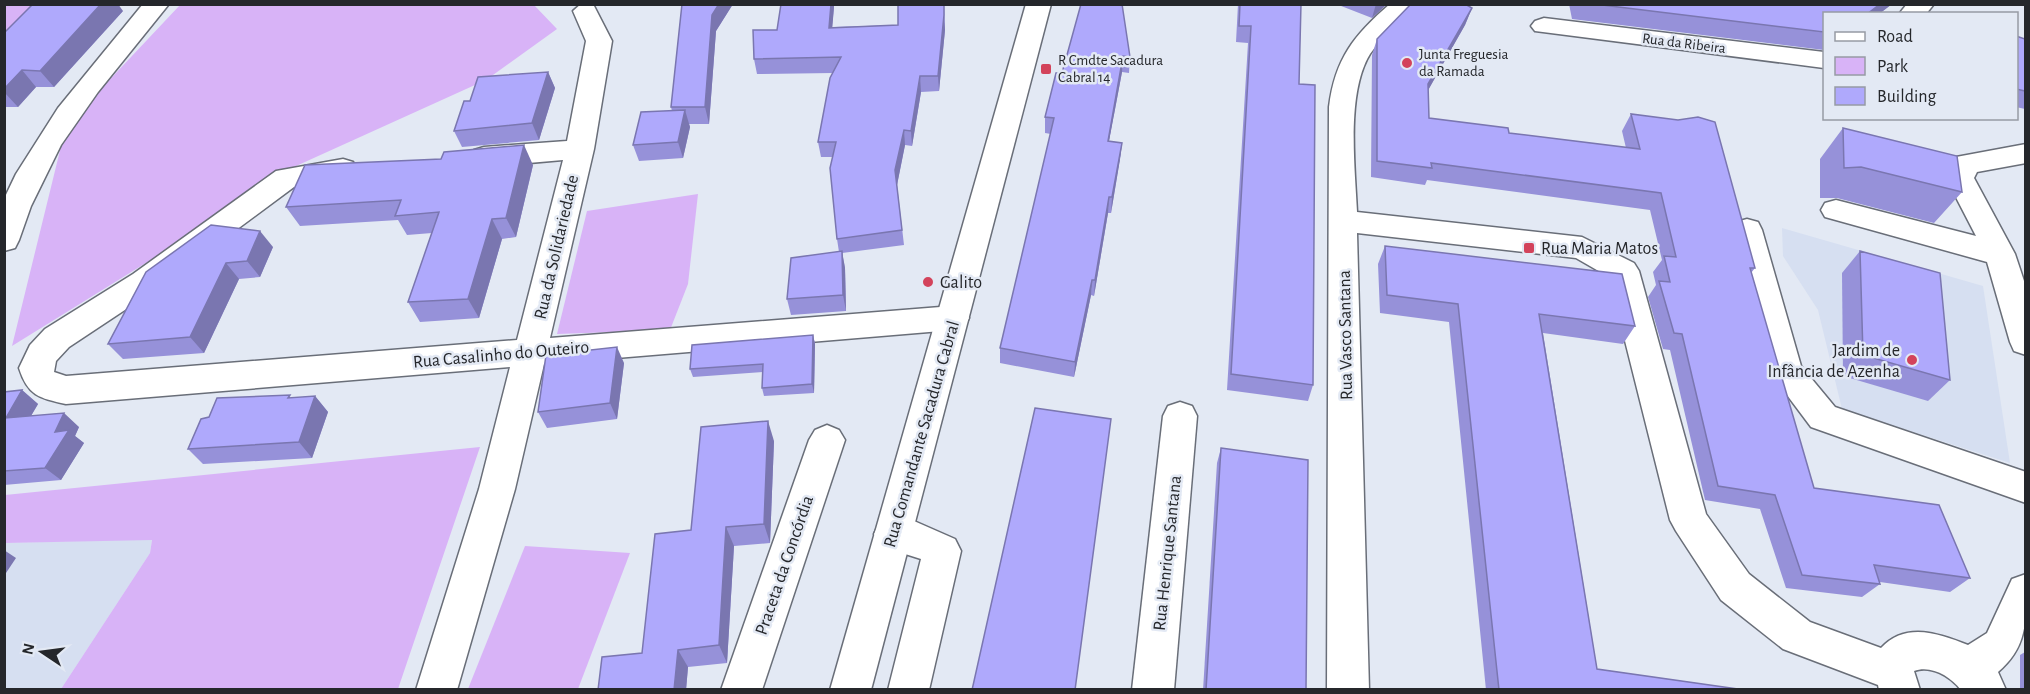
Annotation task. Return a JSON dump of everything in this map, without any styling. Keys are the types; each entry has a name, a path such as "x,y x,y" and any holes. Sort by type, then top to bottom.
{"street":[{"path":"4,240 11,219 50,139 84,90 157,4"},
{"name":"Rua Comandante Sacadura Cabral","path":"850,690 1039,4"},
{"name":"Rua Vasco Santana","path":"1348,690 1341,157 1343,85 1348,69 1371,35 1406,4"},
{"name":"Rua da Solidariedade","path":"436,690 478,557 532,351 580,149 598,41 585,11"},
{"name":"Rua da Ribeira","path":"1544,26 1823,60"},
{"path":"462,159 580,149"},
{"path":"2025,153 1966,164 1960,178 2000,254 2025,342"},
{"name":"Rua Casalinho do Outeiro","path":"368,167 321,171 286,178 144,282 57,338 42,354 36,369 40,380 50,387 66,390 953,318"},
{"path":"1836,210 2000,254"},
{"path":"1343,221 1582,248 1623,271 1689,520 1735,587 1797,636 1897,681 1896,662 1902,654 1925,648 1955,658 1977,679 2001,646 2025,592"},
{"path":"1746,230 1786,371 1823,417 2025,488"},
{"name":"Rua Henrique Santana","path":"1153,690 1179,416"},
{"name":"Praceta da Concórdia","path":"741,690 827,440"},
{"path":"893,534 914,538 942,551 908,690"}],"shaded area":[{"name":"Jardim de Infância de Azenha","path":"1782,228 1983,286 2010,463 1842,409 1818,310 1783,256"},
{"path":"152,539 150,553 61,689 5,689 4,543"}],"green space":[{"path":"5,5 33,5 5,33"},
{"path":"180,5 534,5 557,29 486,80 263,181 257,194 12,346 66,126"},
{"path":"698,194 688,284 670,330 557,334 587,211"},
{"path":"480,447 398,689 61,689 150,553 152,540 5,543 5,495"},
{"path":"525,546 630,553 578,689 468,689"}],"building":[{"path":"33,4 101,4 40,71 22,70 4,89 4,33"},
{"path":"682,4 719,4 712,15 705,107 671,107"},
{"path":"781,4 831,4 829,28 898,25 898,4 944,4 938,76 920,76 911,131 904,130 895,170 902,230 837,239 830,168 836,142 818,142 830,78 841,57 754,59 753,30 777,30"},
{"path":"1081,4 1122,4 1130,57 1123,56 1108,141 1122,143 1112,197 1109,197 1095,280 1092,280 1075,362 1000,348 1054,118 1045,117 1056,73 1062,73"},
{"path":"1240,4 1301,4 1299,84 1315,85 1313,385 1231,374 1251,26 1239,26"},
{"path":"1411,4 1465,4 1472,8 1428,84 1429,118 1508,128 1509,133 1640,149 1631,114 1678,120 1698,117 1715,122 1755,268 1750,268 1814,488 1939,505 1970,578 1874,565 1880,584 1802,575 1775,495 1718,486 1682,334 1674,333 1659,281 1670,282 1664,256 1676,257 1661,193 1431,163 1432,168 1377,161 1377,39"},
{"path":"1594,4 1880,4 1870,12 1823,12 1823,32"},
{"path":"2018,37 2025,39 2025,91 2018,89"},
{"path":"548,72 532,123 454,131 464,101 470,101 478,77"},
{"path":"685,110 678,142 633,145 641,112"},
{"path":"1843,128 1957,156 1962,192 1861,167 1844,168"},
{"path":"524,145 506,218 492,219 468,299 408,302 439,212 395,216 401,200 286,207 305,165 441,159 444,152"},
{"path":"211,225 260,231 247,261 226,263 190,337 108,344 146,272"},
{"path":"1385,246 1622,274 1635,326 1539,314 1597,669 1745,690 1499,690 1458,304 1387,295"},
{"path":"842,251 843,295 787,299 791,258"},
{"path":"1860,251 1940,273 1950,380 1863,355"},
{"path":"813,335 812,384 762,388 763,364 690,369 692,345"},
{"path":"617,347 610,403 538,412 546,355"},
{"path":"22,390 6,418 64,413 55,432 69,430 45,468 4,471 4,392"},
{"path":"290,395 288,398 315,396 299,442 188,449 201,419 209,417 217,398"},
{"path":"1035,408 1111,419 1075,690 972,690"},
{"path":"768,421 764,524 726,527 719,645 678,650 674,690 598,690 602,657 642,653 655,534 691,530 701,427"},
{"path":"1221,448 1308,460 1306,690 1206,690"}],"place":[{"name":"Junta Freguesia da Ramada","path":"1407,63"},
{"name":"R Cmdte Sacadura Cabral 14","path":"1046,69"},
{"name":"Rua Maria Matos","path":"1529,248"},
{"name":"Galito","path":"928,282"},
{"name":"Jardim de Infância de Azenha","path":"1912,360"}]}
